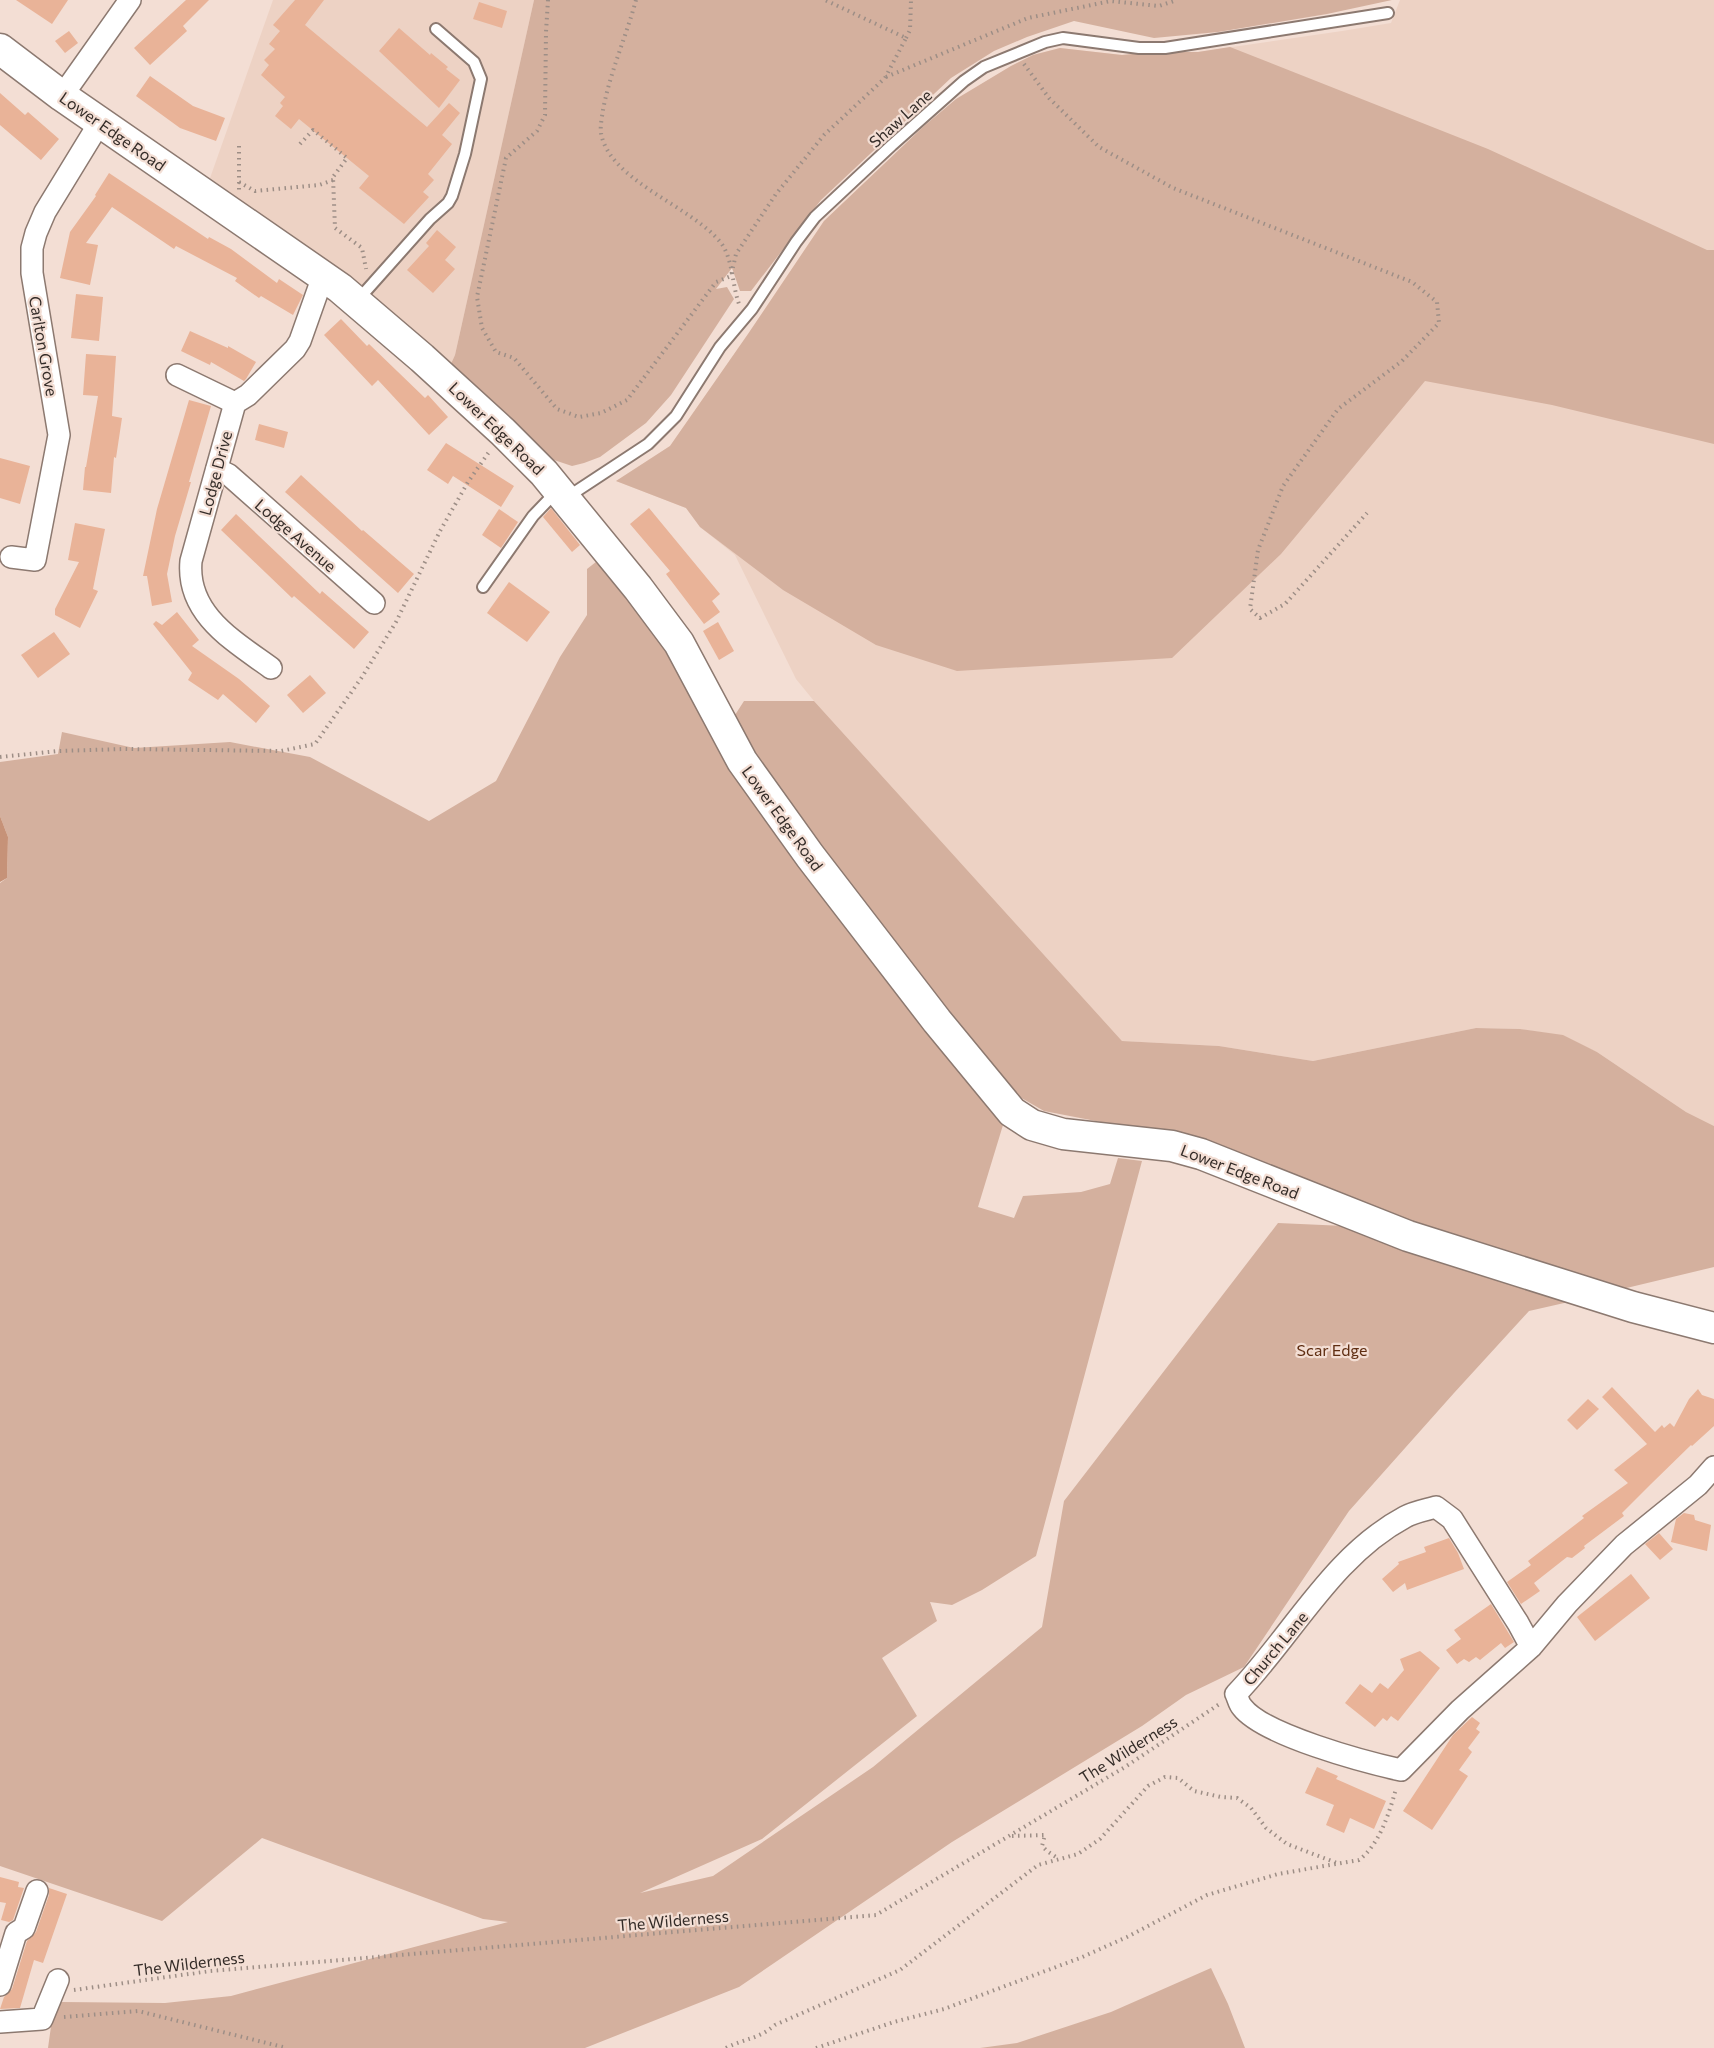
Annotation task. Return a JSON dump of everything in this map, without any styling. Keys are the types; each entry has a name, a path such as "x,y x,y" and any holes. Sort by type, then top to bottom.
{"street":[{"path":"62,96 130,0"},
{"name":"Lower Edge Road","path":"0,49 62,96 323,276 363,294 422,358 503,432 562,494 638,588 679,643 742,761 824,875 859,923 979,1073 1006,1105 1023,1120 1042,1129 1063,1134 1172,1146 1201,1154 1408,1236 1633,1307 1714,1328"},
{"name":"Carlton Grove","path":"11,557 35,560 58,435 32,273 34,240 45,212 100,122"},
{"path":"177,375 235,403 248,395 300,342 323,276"},
{"name":"Lodge Drive","path":"235,403 190,561 193,585 213,624 271,668"},
{"name":"Lodge Avenue","path":"217,469 229,475 374,603"},
{"path":"1401,1770 1461,1710 1531,1647 1567,1604 1624,1545 1698,1485 1714,1467"},
{"name":"Church Lane","path":"1401,1770 1345,1755 1261,1723 1241,1707 1236,1694 1257,1672 1327,1583 1362,1546 1407,1516 1436,1507 1452,1519 1531,1647"},
{"path":"0,1984 16,1933 24,1928 37,1891"},
{"path":"0,2022 42,2019 56,1987"}],"lane":[{"name":"Shaw Lane","path":"483,587 533,516 562,494 648,444 676,416 720,348 744,319 815,217 964,81 984,67 1045,42 1063,38 1139,48 1165,48 1388,13"},
{"path":"363,294 430,219 448,203 456,187 481,79 474,62 436,29"}],"path":[{"path":"548,0 545,115 537,131 506,158 477,297 482,328 496,352 514,358 558,409 579,417 601,413 627,400 717,282 731,276"},
{"path":"636,0 608,86 601,132 609,151 621,168 712,232 727,252 731,276 744,319"},
{"path":"825,0 906,38"},
{"path":"731,276 736,254 776,194 824,135 885,78 910,30 911,0"},
{"path":"885,78 1028,18 1111,1 1160,6 1177,0"},
{"path":"1016,53 1049,98 1099,147 1173,188 1412,282 1437,302 1439,323 1402,361 1338,409 1283,486 1258,550 1250,609 1260,618 1285,604 1367,513"},
{"path":"300,144 312,130 347,158 333,177 335,228 362,248 363,294"},
{"path":"239,146 239,179 255,191 319,185 333,180"},
{"path":"0,758 58,751 124,749 280,751 315,744 362,677 396,622 440,531 468,483 503,432"},
{"name":"The Wilderness","path":"56,1987 210,1971 876,1915 1125,1767 1236,1694"},
{"path":"816,2048 894,2022 944,2009 1070,1962 1146,1928 1207,1895 1278,1874 1359,1860 1365,1856 1376,1841 1390,1812 1401,1770"},
{"path":"726,2048 742,2041 761,2037 775,2025 900,1970 1038,1865 1078,1854 1100,1839 1148,1786 1165,1777 1178,1778 1194,1791 1237,1798 1251,1808 1266,1828 1287,1844 1337,1863"},
{"path":"1008,1836 1044,1835 1042,1846 1059,1859"},
{"path":"42,2019 138,2011 287,2048"}],"shaded area":[{"path":"273,0 534,0 455,355 450,366 419,335 350,279 209,181"},
{"path":"1400,0 1714,0 1714,1126 1686,1112 1597,1052 1558,1035 1520,1029 1476,1028 1313,1061 1219,1046 1122,1041 796,679 735,555 700,527 686,508 616,481 670,446 824,221 923,127 956,100 1011,66 1033,55 1060,48 1122,55 1198,52 1391,23"},
{"path":"0,816 8,837 7,878 0,882"}],"green space":[{"path":"534,0 1392,0 1327,14 1218,32 1154,38 1074,21 994,51 951,78 821,200 751,291 740,291 732,268 716,289 727,287 734,299 671,395 646,423 600,457 572,466 554,460 450,366 455,355"},
{"path":"1230,47 1488,149 1707,250 1714,250 1714,444 1552,405 1425,381 1281,554 1172,658 957,671 876,645 783,590 700,527 686,508 616,481 670,446 824,221 923,127 956,99 1033,55 1060,48 1122,55 1198,52"},
{"name":"Scar Edge","path":"601,558 673,654 729,769 792,858 1003,1125 978,1207 1014,1218 1023,1196 1081,1192 1110,1184 1118,1158 1142,1161 1036,1556 982,1590 952,1605 930,1602 937,1621 882,1658 917,1716 762,1839 640,1893 713,1876 873,1767 1042,1627 1064,1501 1278,1223 1345,1226 1573,1301 1529,1311 1454,1393 1349,1511 1244,1667 1186,1695 1142,1726 952,1842 739,1987 585,2048 48,2048 54,2005 62,2002 165,2003 231,1996 508,1922 483,1919 262,1838 162,1921 0,1866 0,883 7,878 8,837 0,816 0,762 58,754 62,732 134,748 230,742 310,757 429,821 496,781 560,657 587,615 587,569"},
{"path":"744,701 814,701 1122,1041 1219,1046 1313,1061 1476,1028 1520,1029 1563,1035 1597,1052 1686,1112 1714,1126 1714,1267 1614,1291 1132,1128 1044,1111 1018,1096 848,885 764,769 735,715"},
{"path":"1211,1968 1245,2048 980,2048 1017,2043 1111,2012"}],"building":[{"path":"16,0 68,0 52,24"},
{"path":"186,0 209,0 183,26 187,31 150,65 134,48"},
{"path":"295,0 324,0 305,25 427,127 449,103 460,113 442,135 452,144 428,174 434,180 423,192 429,197 404,224 359,188 369,176 299,119 291,129 275,116 283,106 280,103 285,97 261,75 269,65 264,60 275,49 269,44 280,31 273,25"},
{"path":"479,2 507,11 502,28 473,19"},
{"path":"399,28 430,55 431,53 448,67 446,69 460,80 439,108 379,51"},
{"path":"69,31 78,43 65,53 55,41"},
{"path":"150,76 193,106 225,118 216,141 180,128 136,96"},
{"path":"0,93 25,115 28,112 59,139 41,160 0,125"},
{"path":"109,173 208,239 209,237 231,249 277,283 279,279 303,295 293,315 261,296 259,298 235,281 237,278 176,246 174,249 112,207 86,243 98,245 90,285 60,278 70,232 96,196"},
{"path":"437,230 456,247 445,260 455,269 433,293 407,270 429,246 426,243"},
{"path":"76,294 103,297 99,341 71,338"},
{"path":"341,319 367,346 369,344 425,398 428,395 448,417 429,435 378,380 372,386 324,335"},
{"path":"190,331 228,348 228,346 256,362 246,379 244,381 211,362 210,365 181,351"},
{"path":"86,354 116,356 112,416 122,418 116,458 114,457 111,493 83,490 98,396 83,395"},
{"path":"189,400 211,406 189,482 191,482 175,536 167,574 172,602 152,606 147,576 143,576 157,509"},
{"path":"259,424 288,432 284,448 255,440"},
{"path":"446,443 514,486 501,507 453,476 448,484 427,470"},
{"path":"0,458 30,466 20,504 0,498"},
{"path":"301,475 362,531 414,574 398,593 285,492"},
{"path":"551,508 580,545 572,552 543,517"},
{"path":"649,508 720,594 712,601 720,612 704,624 666,574 670,571 630,524"},
{"path":"499,509 518,522 501,548 482,535"},
{"path":"236,514 320,594 322,591 369,632 354,649 294,596 292,598 221,530"},
{"path":"75,523 105,529 93,589 98,591 80,628 55,615 55,609 79,562 68,560"},
{"path":"509,582 550,612 527,642 487,613"},
{"path":"177,612 199,640 192,646 239,679 270,706 256,723 223,694 218,700 188,680 192,673 153,624 156,621 162,625"},
{"path":"718,622 734,651 719,660 703,631"},
{"path":"54,632 70,654 38,678 21,655"},
{"path":"310,675 326,693 303,713 287,695"},
{"path":"1612,1387 1655,1432 1662,1425 1664,1428 1670,1423 1674,1427 1689,1399 1698,1389 1702,1395 1714,1399 1714,1426 1691,1445 1622,1513 1624,1516 1572,1558 1567,1557 1534,1583 1540,1591 1521,1604 1507,1582 1531,1565 1528,1561 1584,1518 1582,1516 1628,1483 1614,1470 1647,1444 1602,1397"},
{"path":"1588,1399 1599,1409 1577,1430 1567,1420"},
{"path":"1684,1513 1694,1515 1695,1520 1711,1525 1707,1551 1671,1542 1676,1519"},
{"path":"1659,1533 1673,1549 1660,1560 1645,1544"},
{"path":"1449,1538 1464,1569 1407,1590 1405,1583 1393,1592 1382,1579 1399,1564 1398,1562 1426,1552 1424,1547"},
{"path":"1631,1574 1650,1598 1595,1641 1577,1617"},
{"path":"1491,1604 1514,1642 1505,1648 1501,1643 1480,1660 1476,1657 1469,1662 1464,1659 1457,1664 1446,1650 1461,1639 1454,1630"},
{"path":"1420,1651 1440,1668 1398,1721 1391,1716 1387,1721 1383,1718 1375,1727 1345,1703 1360,1684 1372,1693 1380,1683 1388,1689 1404,1670 1400,1659"},
{"path":"1472,1717 1480,1723 1476,1729 1480,1732 1468,1748 1472,1752 1459,1770 1468,1776 1432,1830 1403,1811 1453,1735"},
{"path":"1317,1767 1338,1776 1336,1779 1386,1801 1374,1829 1350,1818 1344,1833 1326,1825 1334,1805 1305,1793"},
{"path":"0,1877 19,1882 18,1887 24,1888 13,1920 9,1922 1,1920 6,1903 0,1902"},
{"path":"49,1888 67,1894 43,1963 34,1960 20,2008 0,2009 4,1997 12,1989 27,1941 36,1932 49,1895"}]}
